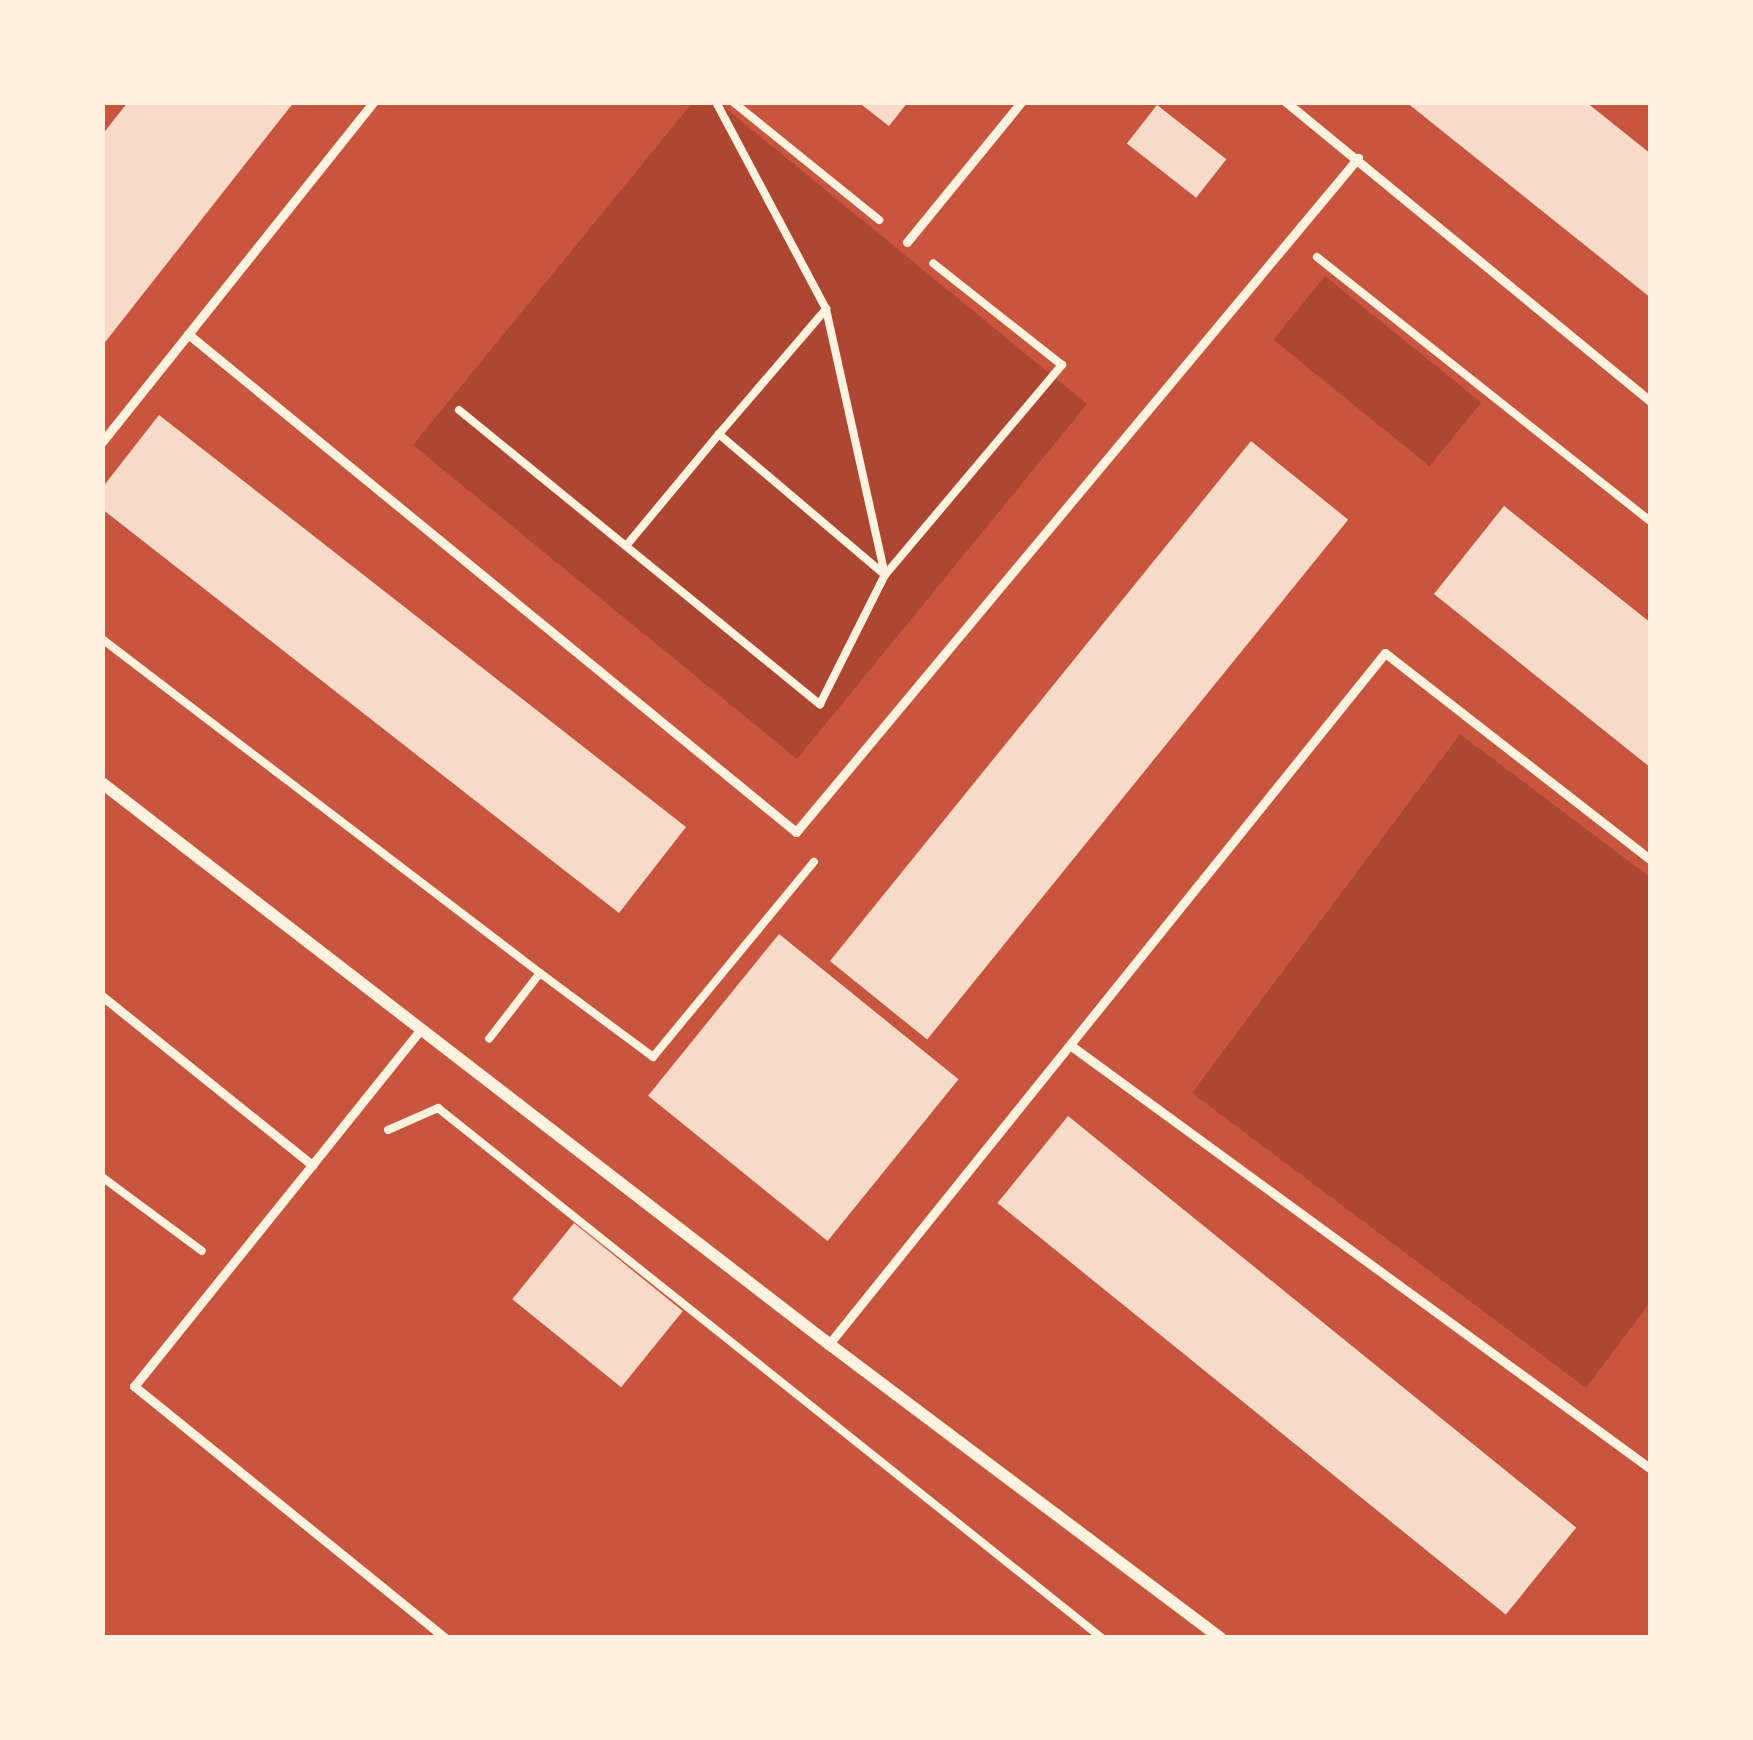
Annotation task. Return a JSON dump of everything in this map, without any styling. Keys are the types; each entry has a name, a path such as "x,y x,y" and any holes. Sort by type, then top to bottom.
{"street":[{"path":"102,783 829,1344 1221,1638"}],"lane":[{"path":"102,442 373,102"},
{"path":"907,242 1021,102"},
{"path":"1286,102 1651,402"},
{"path":"188,334 796,832 1358,158"},
{"path":"829,1344 1385,653 1651,860"},
{"path":"102,996 312,1165"},
{"path":"421,1029 134,1385 445,1638"},
{"path":"1070,1045 1651,1469"}],"path":[{"path":"716,102 826,309 885,575"},
{"path":"459,410 820,704 885,575 1062,365 733,102"},
{"path":"1300,274 1315,256 1651,522"},
{"path":"626,546 826,309"},
{"path":"719,434 885,575"},
{"path":"102,639 653,1058 818,857"},
{"path":"377,1135 438,1108 540,973"},
{"path":"438,1108 1102,1638"},
{"path":"102,1177 227,1270"}],"shaded area":[{"path":"693,102 718,102 1087,404 797,759 413,445"},
{"path":"1325,276 1481,402 1430,466 1273,340"},
{"path":"1460,734 1651,878 1651,1301 1586,1388 1192,1093"}],"building":[{"path":"128,102 294,102 102,346 102,135"},
{"path":"858,102 908,102 889,126"},
{"path":"1406,102 1586,102 1651,154 1651,298"},
{"path":"1157,105 1226,159 1196,198 1127,144"},
{"path":"159,415 686,827 619,913 102,509 102,488"},
{"path":"1251,441 1348,520 927,1040 830,961"},
{"path":"1504,506 1651,623 1651,768 1434,594"},
{"path":"779,934 959,1079 828,1241 648,1096"},
{"path":"1068,1116 1576,1528 1506,1615 998,1203"},
{"path":"574,1223 683,1311 621,1387 512,1299"}]}
